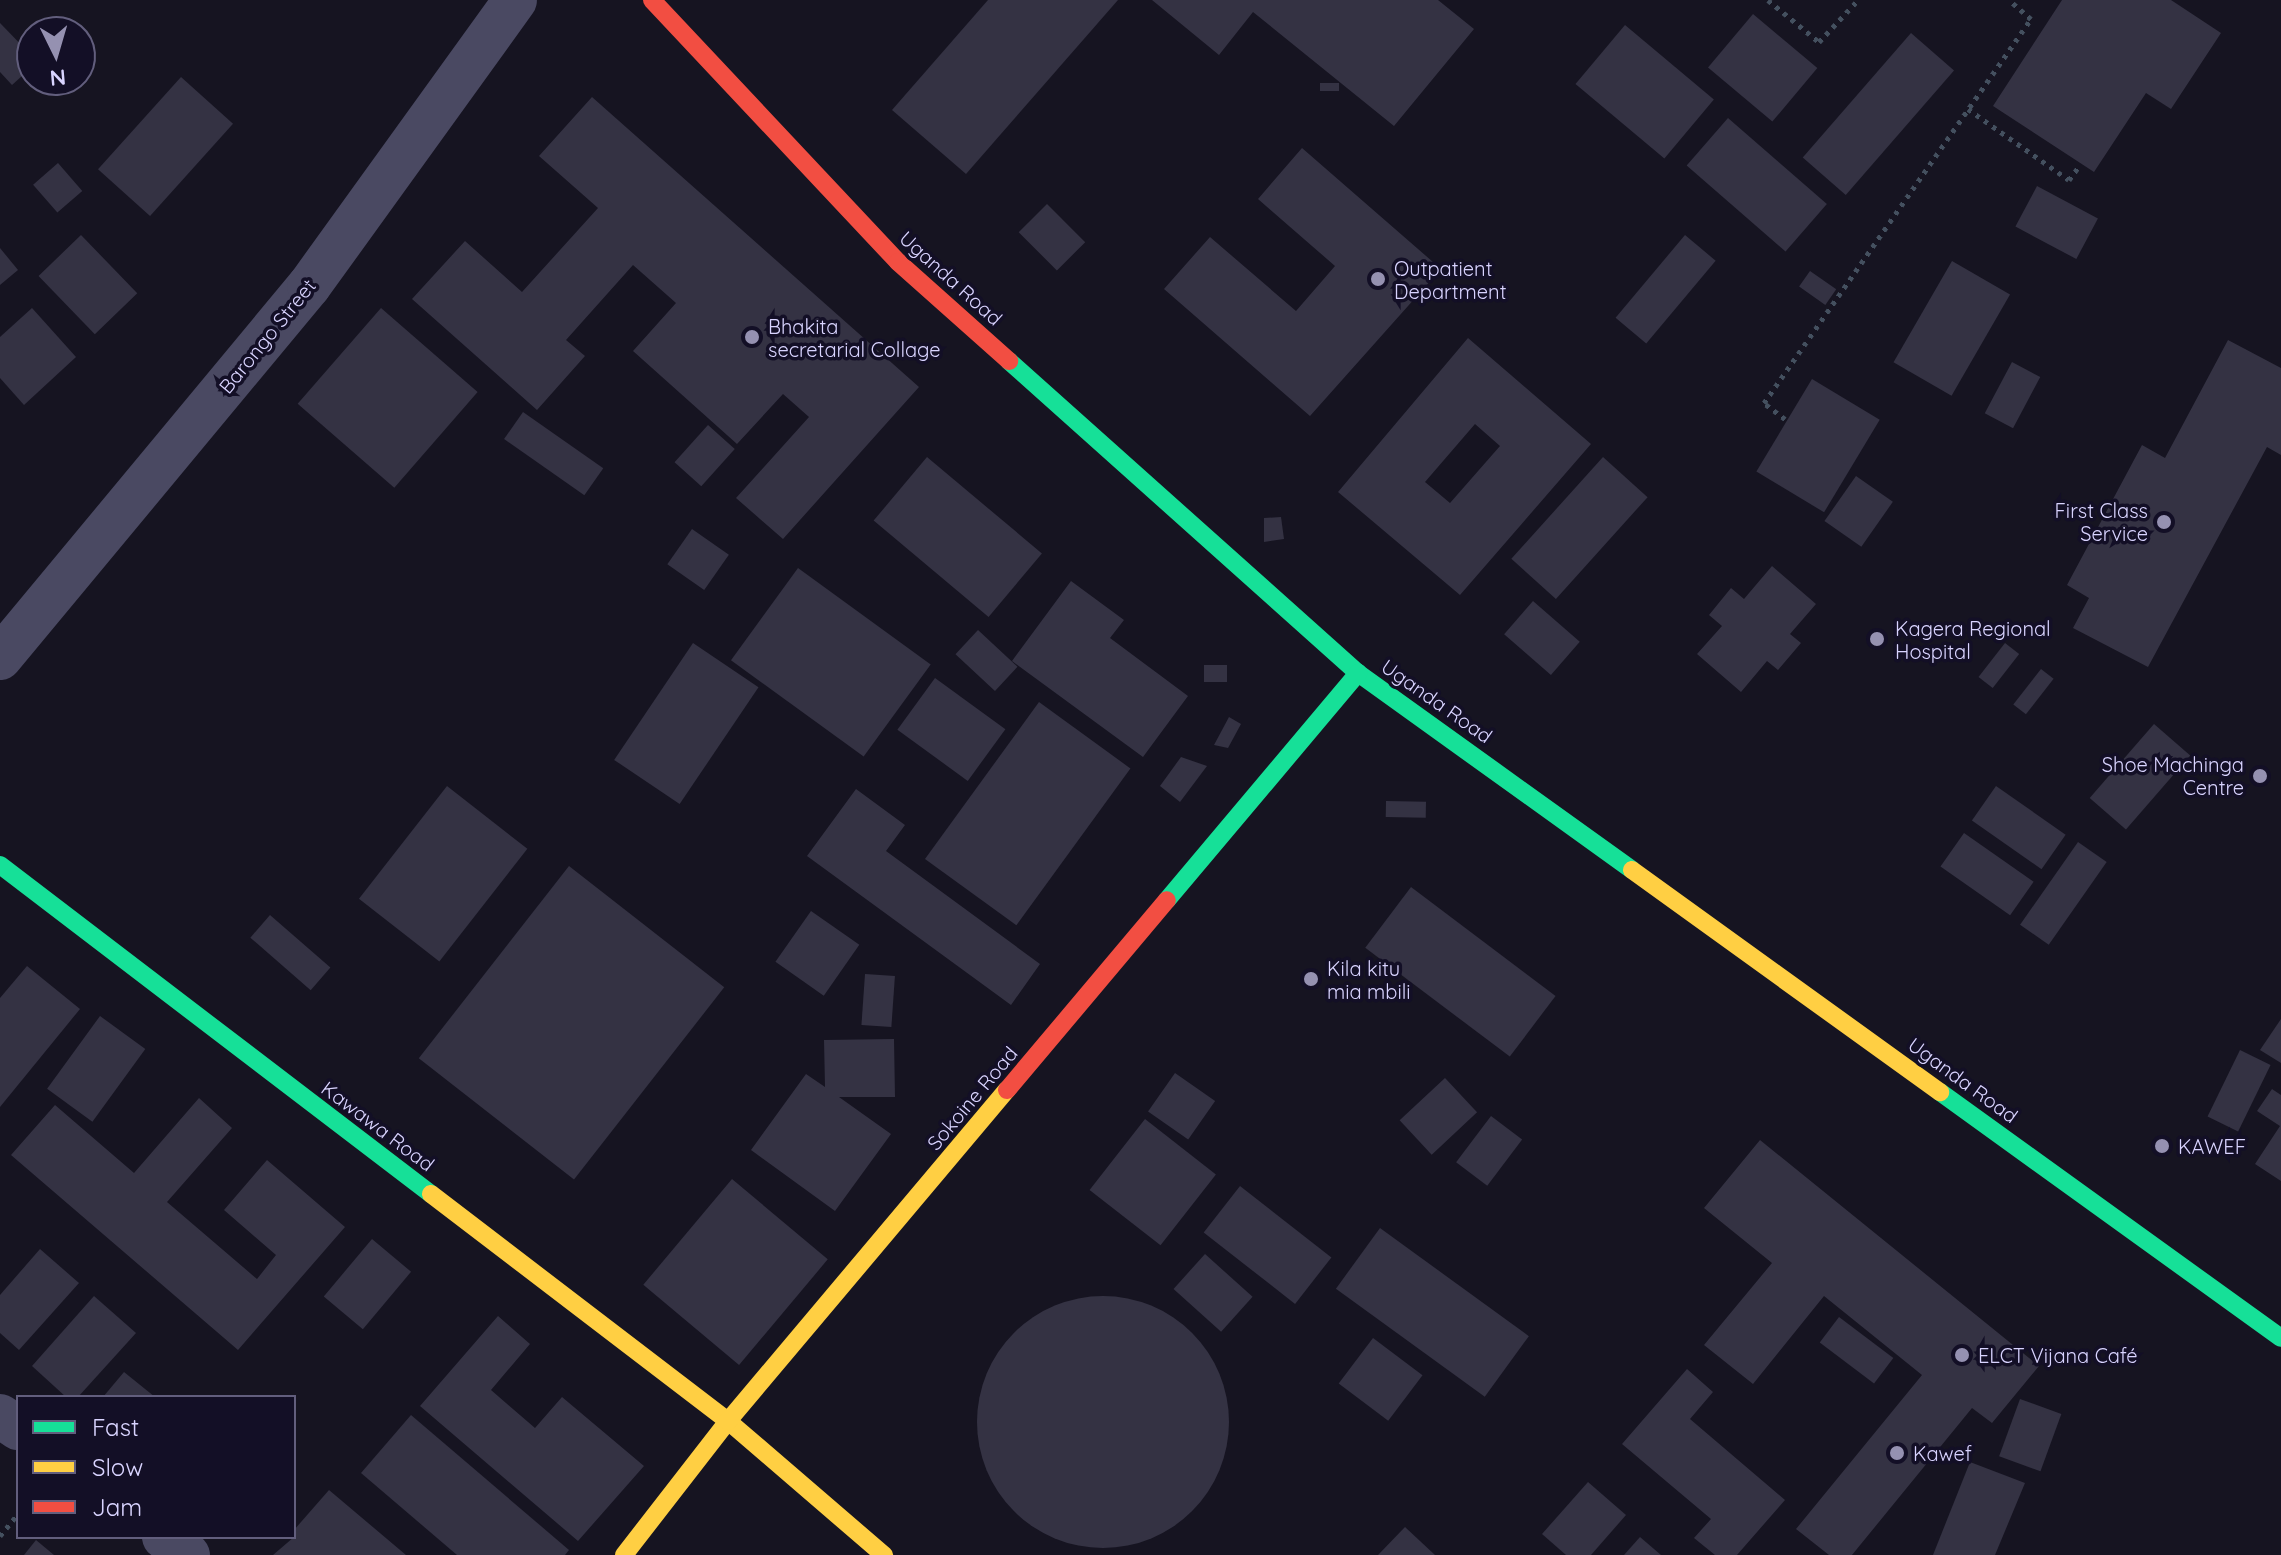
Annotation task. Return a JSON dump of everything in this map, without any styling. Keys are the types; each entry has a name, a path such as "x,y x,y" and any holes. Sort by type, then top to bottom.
{"street":[{"name":"Barongo Street","path":"0,658 309,286 515,0"},
{"name":"Uganda Road","path":"652,0 898,262 1358,673 2281,1338"},
{"name":"Sokoine Road","path":"624,1555 728,1421 1358,673"},
{"name":"Kawawa Road","path":"0,865 728,1421 884,1555"},
{"path":"167,1539 188,1555"}],"path":[{"path":"1768,0 1819,42 1858,0"},
{"path":"1785,419 1764,403 2031,19 2009,0"},
{"path":"1968,109 2069,180 2080,165"},
{"path":"0,1536 16,1516"}],"building":[{"path":"988,0 1118,0 966,174 892,110"},
{"path":"1152,0 1438,0 1474,29 1394,126 1253,12 1219,55"},
{"path":"2062,0 2171,0 2221,33 2171,109 2146,93 2094,172 1993,106"},
{"path":"1753,14 1817,68 1772,122 1708,68"},
{"path":"0,23 16,40 16,81 12,85 0,72"},
{"path":"1625,25 1714,100 1664,159 1576,84"},
{"path":"1911,33 1954,70 1846,195 1803,158"},
{"path":"181,77 233,124 150,216 98,169"},
{"path":"1320,83 1339,83 1339,91 1320,91"},
{"path":"592,97 919,387 783,539 736,498 809,417 783,394 737,444 633,351 676,303 633,265 566,340 585,356 537,410 412,299 465,241 522,292 598,208 539,156"},
{"path":"1728,118 1827,204 1786,251 1687,166"},
{"name":"Outpatient Department","path":"1302,148 1441,269 1310,416 1164,289 1210,237 1296,311 1335,266 1258,199"},
{"path":"58,163 82,191 57,213 33,185"},
{"path":"2037,186 2098,218 2076,259 2015,227"},
{"path":"1047,204 1085,242 1057,270 1019,232"},
{"path":"81,235 137,293 95,334 39,276"},
{"path":"1685,235 1716,261 1646,343 1616,318"},
{"path":"0,248 18,270 0,285"},
{"path":"1952,261 2010,294 1952,396 1894,362"},
{"path":"1810,271 1836,289 1825,305 1799,287"},
{"path":"32,308 76,357 24,405 0,378 0,337"},
{"path":"381,308 478,392 394,488 298,404"},
{"path":"1468,338 1591,444 1460,595 1338,492","holes":["1475,424 1500,446 1450,503 1425,482"]},
{"name":"First Class Service","path":"2228,340 2281,368 2281,455 2267,447 2148,667 2073,628 2089,598 2067,585 2142,445 2165,458"},
{"path":"2012,362 2040,377 2013,428 1985,413"},
{"path":"1812,379 1880,420 1824,512 1756,472"},
{"path":"523,412 603,468 584,495 504,439"},
{"path":"708,425 735,449 701,486 675,462"},
{"path":"927,457 1042,553 989,617 874,521"},
{"path":"1603,457 1648,497 1556,599 1511,559"},
{"path":"1856,476 1893,502 1861,547 1824,521"},
{"path":"1281,517 1284,539 1264,542 1264,518"},
{"path":"692,529 729,555 704,590 667,564"},
{"path":"1772,566 1816,604 1790,634 1801,643 1778,670 1767,661 1741,692 1697,654 1722,626 1709,615 1731,588 1744,599"},
{"path":"798,568 931,664 864,757 731,660"},
{"path":"1071,581 1124,620 1110,638 1188,696 1143,757 1012,661"},
{"path":"1533,601 1580,642 1551,675 1504,634"},
{"path":"978,630 1017,667 995,691 955,654"},
{"path":"693,643 758,687 680,804 614,760"},
{"path":"2005,643 2019,654 1993,688 1979,677"},
{"path":"1204,665 1227,665 1227,682 1204,682"},
{"path":"2041,669 2054,679 2026,714 2013,704"},
{"path":"935,678 1005,729 968,781 897,730"},
{"path":"1039,702 1130,768 1016,925 925,859"},
{"path":"1229,717 1241,724 1228,748 1214,745"},
{"path":"2154,724 2190,755 2126,829 2090,798"},
{"path":"1181,757 1207,766 1180,802 1160,786"},
{"path":"447,786 527,849 439,961 359,899"},
{"path":"1996,786 2066,835 2042,869 1972,820"},
{"path":"856,789 905,825 886,851 1040,964 1011,1005 807,856"},
{"path":"1386,801 1426,802 1426,818 1386,817"},
{"path":"1964,833 2034,882 2010,915 1940,867"},
{"path":"2078,842 2107,862 2049,945 2020,925"},
{"path":"569,866 724,987 574,1180 419,1058"},
{"path":"1411,887 1556,996 1510,1057 1365,948"},
{"path":"811,911 859,945 824,996 775,962"},
{"path":"270,915 330,967 311,990 250,938"},
{"path":"27,966 80,1009 0,1107 0,998"},
{"path":"865,974 895,976 891,1027 861,1025"},
{"path":"100,1016 145,1049 92,1122 47,1089"},
{"path":"2281,1019 2281,1063 2260,1050"},
{"path":"894,1039 895,1097 839,1097 891,1134 835,1211 751,1150 806,1074 825,1087 824,1040"},
{"path":"2240,1050 2271,1065 2238,1131 2208,1117"},
{"path":"1175,1073 1215,1101 1188,1140 1148,1112"},
{"path":"1445,1078 1477,1112 1432,1155 1400,1120"},
{"path":"2272,1089 2281,1095 2281,1181 2255,1164 2280,1126 2257,1111"},
{"path":"199,1098 232,1128 167,1202 257,1279 276,1255 224,1210 267,1160 345,1227 238,1350 11,1155 55,1105 134,1173"},
{"path":"1491,1116 1522,1139 1487,1186 1456,1162"},
{"path":"1145,1119 1216,1174 1161,1245 1090,1190"},
{"name":"ELCT Vijana Café","path":"1760,1140 2039,1366 1992,1423 1972,1408 1852,1555 1829,1555 1796,1529 1922,1375 1824,1296 1753,1384 1704,1345 1772,1263 1704,1208"},
{"path":"732,1179 828,1259 739,1365 643,1285"},
{"path":"1240,1186 1331,1257 1295,1304 1204,1232"},
{"path":"1380,1228 1529,1336 1485,1397 1336,1289"},
{"path":"372,1239 411,1272 363,1329 324,1296"},
{"path":"40,1249 79,1283 19,1350 0,1333 0,1295"},
{"path":"1205,1254 1253,1297 1221,1332 1174,1289"},
{"path":"94,1296 136,1333 80,1395 64,1395 32,1366"},
{"path":"1091,1296 1115,1296 1151,1305 1173,1317 1192,1333 1208,1352 1220,1374 1227,1397 1227,1447 1220,1470 1208,1492 1192,1511 1173,1527 1151,1539 1115,1548 1091,1548 1055,1539 1033,1527 1006,1502 982,1459 977,1434 977,1410 986,1374 998,1352 1023,1325 1066,1301"},
{"path":"498,1316 530,1344 491,1390 535,1428 562,1397 644,1466 578,1541 420,1406"},
{"path":"1839,1317 1893,1358 1874,1383 1820,1343"},
{"path":"1373,1338 1423,1375 1388,1421 1339,1384"},
{"path":"1687,1369 1713,1392 1690,1419 1785,1500 1737,1555 1715,1555 1694,1538 1711,1519 1622,1444"},
{"path":"124,1372 153,1395 105,1395"},
{"path":"2020,1399 2061,1414 2040,1471 1999,1456"},
{"path":"411,1415 569,1550 565,1555 457,1555 361,1473"},
{"path":"1970,1462 2025,1483 1995,1555 1933,1555"},
{"path":"1588,1482 1626,1515 1591,1555 1566,1555 1542,1534"},
{"path":"329,1490 406,1555 273,1555 292,1539 296,1539 296,1528"},
{"path":"1405,1527 1435,1555 1378,1555"},
{"path":"1640,1537 1661,1555 1624,1555"},
{"path":"36,1540 54,1555 24,1555"}],"traffic: fast":[{"path":"1009,361 1358,673 1632,870"},
{"path":"1167,900 1358,673"},
{"path":"0,865 431,1194"},
{"path":"1940,1092 2281,1338"}],"traffic: slow":[{"path":"1632,870 1940,1092"},
{"path":"624,1555 728,1421 1007,1090"},
{"path":"431,1194 728,1421 884,1555"}],"traffic: jam":[{"path":"652,0 898,262 1009,361"},
{"path":"1007,1090 1167,900"}],"place":[{"name":"Outpatient Department","path":"1378,279"},
{"name":"Bhakita secretarial Collage","path":"752,337"},
{"name":"First Class Service","path":"2164,522"},
{"name":"Kagera Regional Hospital","path":"1877,639"},
{"name":"Shoe Machinga Centre","path":"2260,776"},
{"name":"Kila kitu mia mbili","path":"1311,979"},
{"name":"KAWEF","path":"2162,1146"},
{"name":"ELCT Vijana Café","path":"1962,1355"},
{"name":"Kawef","path":"1897,1453"}]}
